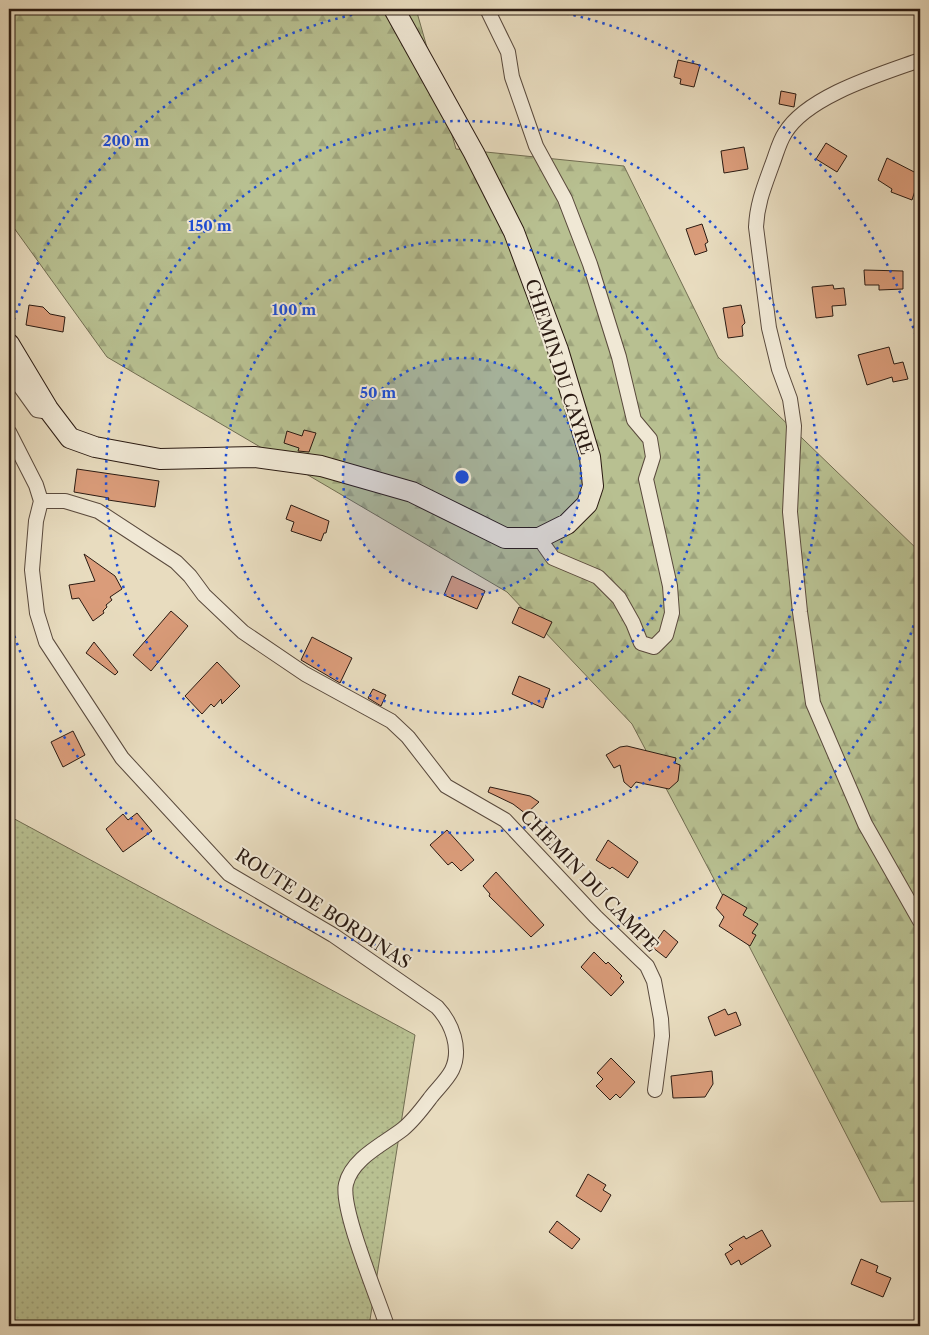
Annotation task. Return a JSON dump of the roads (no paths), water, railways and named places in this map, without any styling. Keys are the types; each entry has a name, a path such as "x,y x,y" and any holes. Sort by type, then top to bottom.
{"street":[{"name":"CHEMIN DU CAYRE","path":"9,344 48,409 70,438 95,447 160,459 254,458 321,466 412,492 505,538 539,538 567,524 587,504 593,486 590,457 558,350 514,232 474,153 394,9"},
{"path":"487,9 508,52 512,77 536,146 565,199 590,264 619,358 634,420 650,439 653,457 646,479 670,586 672,613 666,635 654,647 641,643 633,623 619,598 598,577 553,558 539,538"},
{"path":"920,60 848,85 796,120 784,133 763,186 757,211 756,227 769,328 779,369 790,399 794,426 790,512 800,612 814,703 865,824 920,921"},
{"path":"9,371 37,410 43,411 48,409"},
{"path":"9,432 36,485 41,501"},
{"name":"CHEMIN DU CAMPE","path":"41,501 65,501 98,511 176,562 190,576 204,595 244,632 305,674 390,721 408,737 446,786 505,820 596,917 647,966 654,981 661,1019 662,1036 655,1090"},
{"name":"ROUTE DE BORDINAS","path":"41,501 36,521 32,570 37,614 50,649 122,758 229,874 333,935 437,1007 446,1016 452,1028 456,1048 451,1071 414,1119 367,1156 346,1181 348,1207 371,1285 387,1326"}]}
